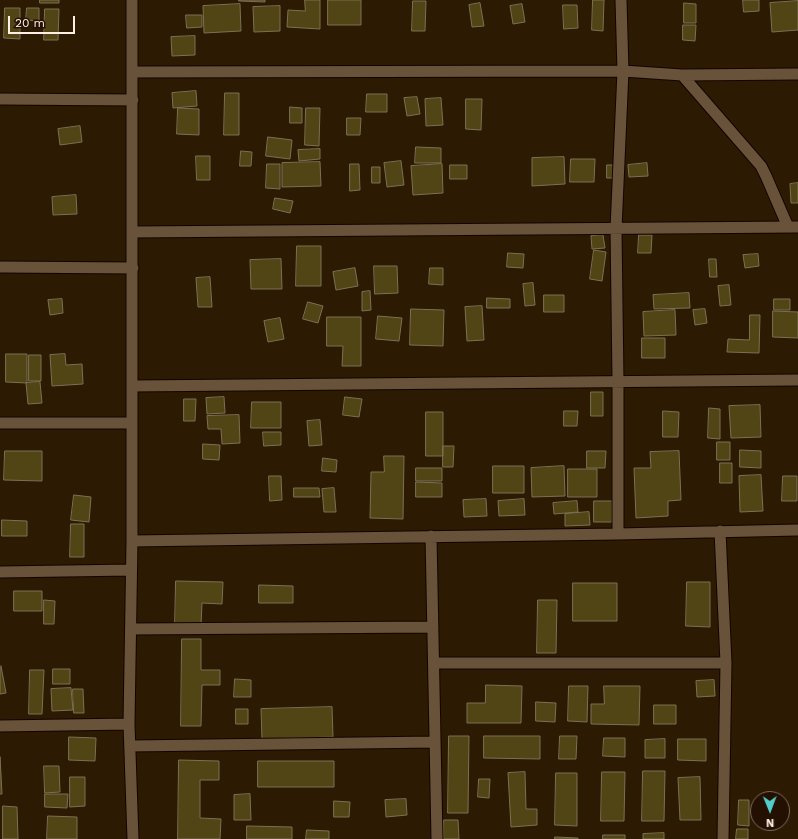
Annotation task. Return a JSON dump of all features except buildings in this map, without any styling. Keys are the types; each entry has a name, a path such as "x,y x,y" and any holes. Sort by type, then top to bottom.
{"street":[{"path":"132,0 132,541 129,724 133,839"},
{"path":"618,534 616,229 623,71 621,0"},
{"path":"133,72 623,71 682,75 798,74"},
{"path":"132,232 793,227 761,166 682,75"},
{"path":"0,99 133,100"},
{"path":"0,266 132,268"},
{"path":"132,386 402,385 618,381 798,380"},
{"path":"0,422 132,423"},
{"path":"132,541 798,530"},
{"path":"720,531 726,663 723,839"},
{"path":"431,536 437,839"},
{"path":"0,572 131,570"},
{"path":"131,629 433,627"},
{"path":"434,663 726,663"},
{"path":"0,726 129,724"},
{"path":"130,746 435,742"}]}
